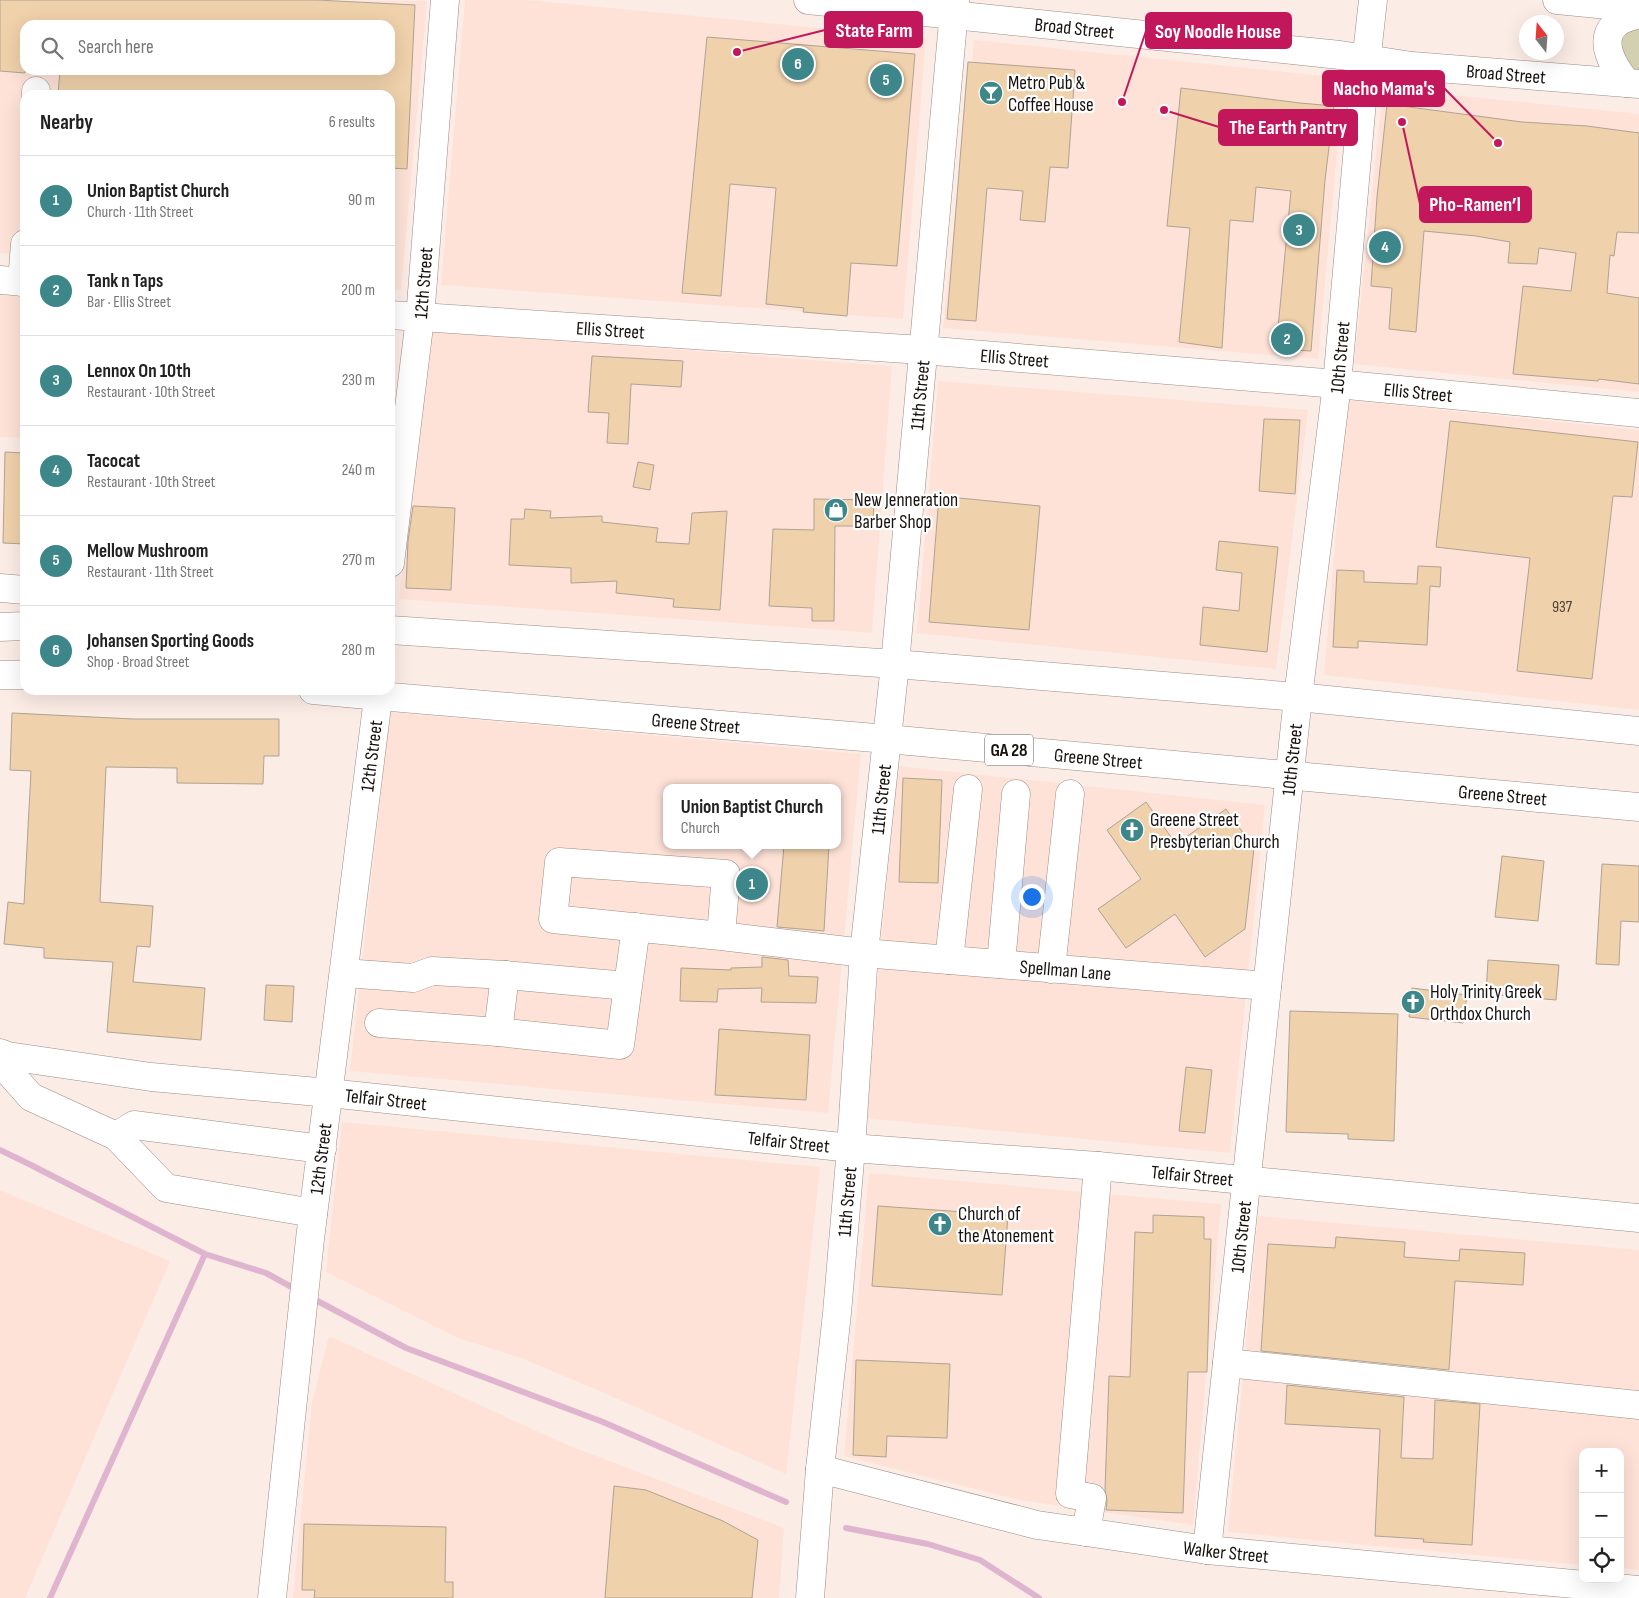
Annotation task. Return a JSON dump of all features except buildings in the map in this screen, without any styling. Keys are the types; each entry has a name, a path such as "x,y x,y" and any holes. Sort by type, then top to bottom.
{"main road":[{"name":"12th Street","path":"395,522 420,318 445,0"},
{"name":"Broad Street","path":"808,0 954,7 1340,55 1412,66 1633,83"},
{"name":"10th Street","path":"1207,1550 1298,697 1337,384 1374,0"},
{"path":"1558,0 1639,8"},
{"name":"11th Street","path":"810,1598 820,1468 837,1313 851,1148 864,953 895,664 954,7"},
{"path":"1633,83 1617,71 1609,56 1608,42 1612,27 1619,21 1639,14"},
{"path":"16,281 20,265"},
{"name":"Ellis Street","path":"395,316 922,350 1337,384 1639,413"},
{"path":"0,588 20,590"},
{"path":"0,627 20,626"},
{"path":"395,630 895,664 1298,697 1639,731"},
{"path":"0,675 20,675"},
{"name":"Greene Street","path":"395,694 1639,807"},
{"name":"12th Street","path":"272,1598 312,1226 379,695"},
{"path":"949,960 968,789"},
{"path":"1000,964 1016,794"},
{"path":"1051,969 1070,794"},
{"name":"Spellman Lane","path":"721,936 726,874 559,862 553,919 864,953 1267,986"},
{"path":"379,1023 498,1032 620,1045 636,928"},
{"path":"346,964 420,963 432,972 505,975 627,986"},
{"path":"498,1032 505,975"},
{"name":"Telfair Street","path":"0,1053 8,1056 151,1077 329,1093 851,1148 1098,1166 1639,1218"},
{"path":"0,1062 31,1097 116,1136 166,1188 312,1226"},
{"path":"116,1136 134,1125 322,1149"},
{"path":"1086,1532 1092,1498 1070,1494 1098,1166"},
{"path":"1227,1364 1639,1405"},
{"name":"Walker Street","path":"820,1468 1028,1523 1086,1532 1207,1550 1639,1590"}],"shaded area":[{"path":"0,0 427,1 401,290 395,289 395,90 20,90 20,255 0,253"},
{"path":"465,0 527,0 926,38 903,319 441,285"},
{"path":"1639,22 1639,74 1630,70 1619,41 1622,33"},
{"path":"974,40 1344,78 1318,359 943,328"},
{"path":"1383,88 1639,114 1639,392 1354,364"},
{"path":"0,294 20,296 20,438 0,437"},
{"path":"430,331 892,366 872,633 399,599"},
{"path":"938,381 1308,410 1276,669 917,633"},
{"path":"1347,400 1639,430 1639,710 1324,675"},
{"path":"390,712 861,754 828,1113 350,1071"},
{"path":"898,766 1265,805 1230,1153 864,1118"},
{"path":"342,1122 820,1167 786,1474 521,1358 458,1338 326,1272"},
{"path":"869,1173 1221,1204 1193,1525 1019,1500 844,1456"},
{"path":"0,1190 170,1261 25,1598 0,1598"},
{"path":"1258,1216 1639,1250 1639,1570 1624,1568 1624,1448 1579,1448 1579,1565 1228,1532"},
{"path":"329,1336 565,1444 784,1528 779,1598 293,1598 312,1403"}],"waterway":[{"path":"0,1150 205,1254 266,1273 297,1290"},
{"path":"50,1598 205,1254"},
{"path":"310,1297 406,1348 603,1422 786,1502"},
{"path":"846,1528 928,1544 980,1560 1039,1598"}],"place":[{"name":"State Farm","path":"737,52"},
{"name":"Johansen Sporting Goods","path":"798,64"},
{"name":"Mellow Mushroom","path":"886,80"},
{"name":"Metro Pub & Coffee House","path":"991,93"},
{"name":"Soy Noodle House","path":"1122,102"},
{"name":"The Earth Pantry","path":"1164,110"},
{"name":"Pho-Ramen’l","path":"1402,122"},
{"name":"Nacho Mama's","path":"1498,143"},
{"name":"Lennox On 10th","path":"1299,230"},
{"name":"Tacocat","path":"1385,247"},
{"name":"Tank n Taps","path":"1287,339"},
{"name":"New Jenneration Barber Shop","path":"836,510"},
{"name":"Greene Street Presbyterian Church","path":"1132,830"},
{"name":"Union Baptist Church","path":"752,884"},
{"name":"Holy Trinity Greek Orthdox Church","path":"1413,1002"},
{"name":"Church of the Atonement","path":"940,1224"}]}
